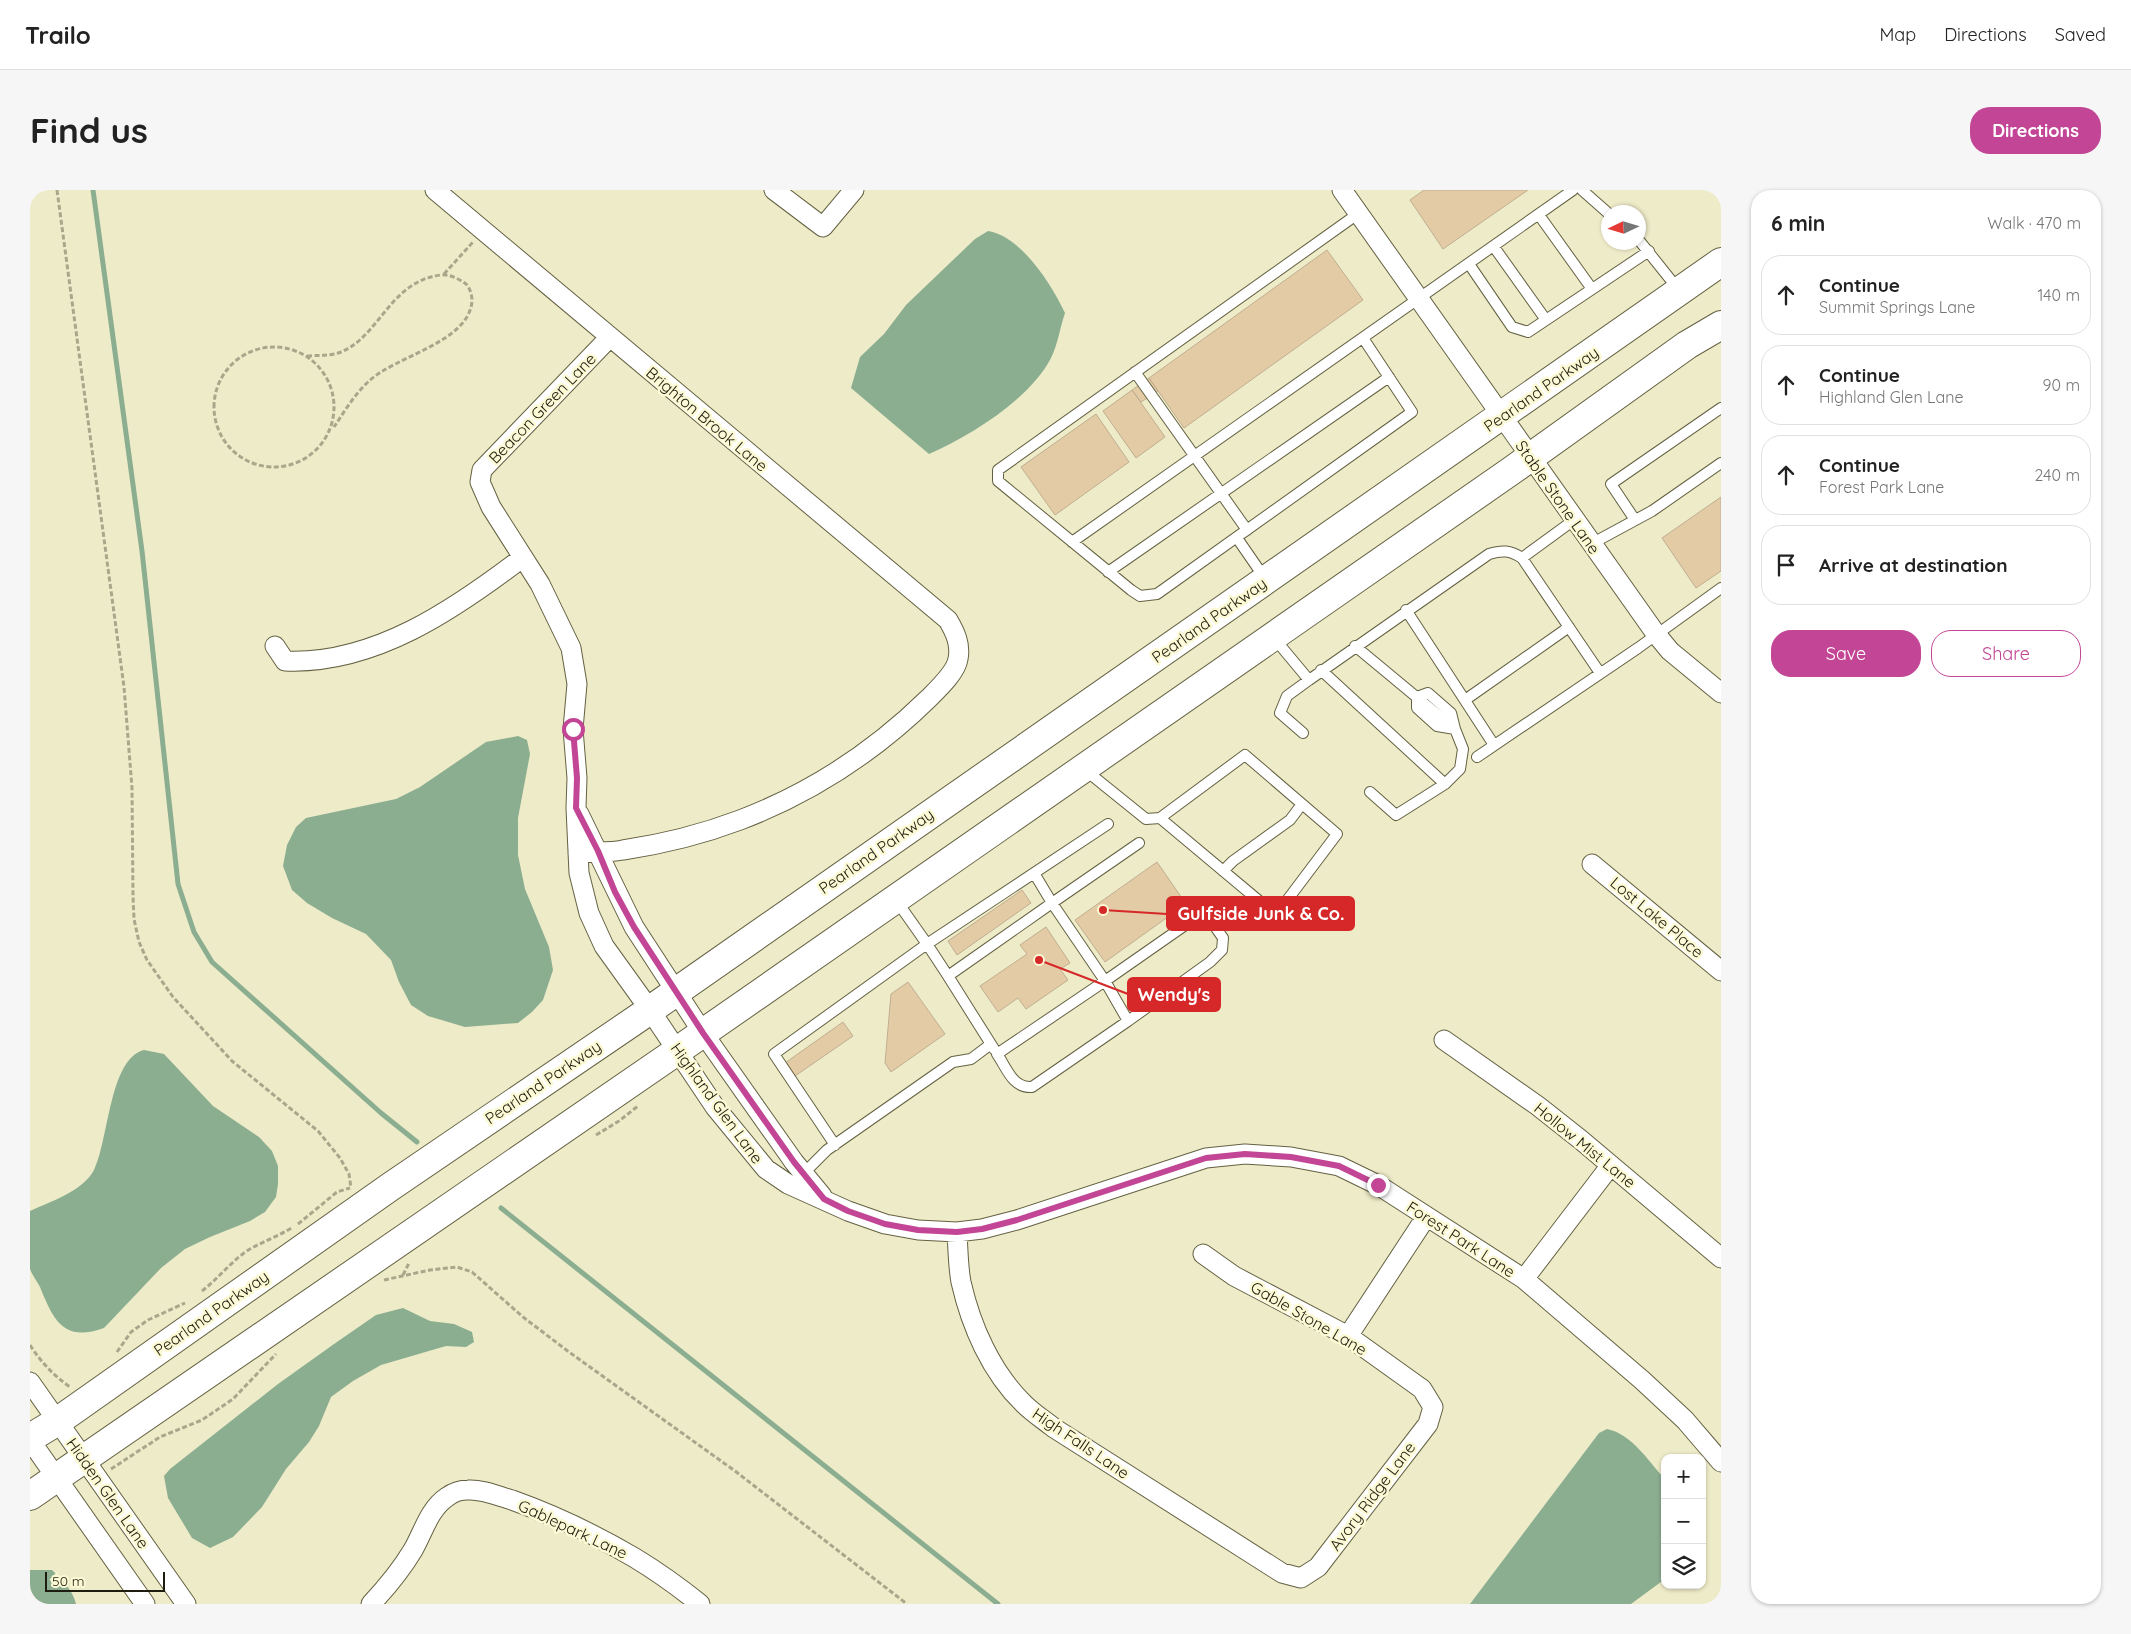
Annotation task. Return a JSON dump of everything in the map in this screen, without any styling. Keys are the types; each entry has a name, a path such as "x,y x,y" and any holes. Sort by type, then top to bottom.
{"main road":[{"name":"Pearland Parkway","path":"30,1439 390,1187 650,1010 1721,262"},
{"path":"30,1496 56,1477 91,1468 584,1114 1272,637 1687,345 1721,325"}],"street":[{"name":"Brighton Brook Lane","path":"434,190 948,620 957,635 958,660 945,682 910,717 877,745 814,786 740,820 694,834 620,851 598,851"},
{"path":"774,190 824,227 854,190"},
{"name":"Stable Stone Lane","path":"1342,190 1656,634 1670,651 1721,693"},
{"name":"Beacon Green Lane","path":"480,482 482,470 610,337"},
{"name":"Highland Glen Lane","path":"480,482 491,507 540,584 571,648 578,684 573,729 577,778 576,808 579,873 589,913 604,946 716,1107 766,1169 788,1184 824,1199"},
{"path":"275,646 285,661 306,662 336,658 371,647 457,606 522,558"},
{"name":"Highland Glen Lane","path":"576,808 598,851 615,892 634,927 675,992 803,1174 824,1199"},
{"path":"578,853 598,851"},
{"name":"Lost Lake Place","path":"1592,864 1721,971"},
{"name":"Hollow Mist Lane","path":"1444,1040 1538,1106 1721,1258"},
{"name":"Forest Park Lane","path":"824,1199 848,1211 885,1224 918,1230 957,1232 982,1229 1017,1220 1206,1158 1245,1154 1291,1157 1339,1166 1378,1185 1524,1279 1642,1380 1685,1420 1721,1462"},
{"path":"1524,1279 1611,1165"},
{"path":"1348,1336 1426,1217"},
{"name":"High Falls Lane","path":"957,1232 961,1280 972,1323 998,1370 1024,1405 1054,1428 1282,1573 1301,1578"},
{"name":"Gable Stone Lane","path":"1203,1254 1234,1276 1348,1336 1422,1389 1434,1407"},
{"name":"Hidden Glen Lane","path":"30,1382 186,1604"},
{"name":"Avory Ridge Lane","path":"1301,1578 1318,1567 1428,1424 1434,1407"},
{"name":"Hidden Glen Lane","path":"30,1439 145,1604"},
{"name":"Gablepark Lane","path":"371,1604 390,1584 413,1550 432,1512 444,1498 456,1491 469,1490 492,1494 530,1507 575,1526 634,1558 679,1587 700,1604"}],"lane":[{"path":"1072,542 1573,190"},
{"path":"1582,190 1601,207"},
{"path":"1359,212 998,470 998,480 1108,572 1140,596 1157,594 1412,412 1363,338"},
{"path":"1540,215 1592,289"},
{"path":"1494,247 1546,320"},
{"path":"1646,247 1680,292"},
{"path":"1470,264 1512,327 1528,332 1649,250"},
{"path":"1135,372 1247,530"},
{"path":"1108,572 1389,377"},
{"path":"1635,520 1611,484 1721,408"},
{"path":"1591,544 1635,520 1721,463"},
{"path":"1522,558 1574,520"},
{"path":"1237,538 1266,580"},
{"path":"1303,734 1280,713 1287,696 1406,610 1489,554 1503,550 1515,552 1522,558 1600,673"},
{"path":"1477,757 1721,588"},
{"path":"1406,610 1494,745"},
{"path":"1465,700 1569,627"},
{"path":"1272,637 1309,680"},
{"path":"1355,646 1455,729 1463,749 1460,769 1445,784 1396,815 1370,792"},
{"path":"1321,670 1445,784"},
{"path":"1084,768 1146,819 1160,818 1245,755 1338,834 1276,915 1160,818"},
{"path":"1223,871 1233,861 1290,820 1302,804"},
{"path":"835,1145 774,1054 928,944 1108,824"},
{"path":"948,976 1139,843"},
{"path":"1034,873 1105,981 1128,1021"},
{"path":"895,899 928,944 1016,1083 1026,1087 1032,1087 1210,962 1222,950 1223,938 1207,915 1201,914 998,1054"},
{"path":"803,1174 835,1145 952,1062 971,1059 991,1044"}],"path":[{"path":"57,190 124,686 132,788 132,896 139,942 147,960 173,997 232,1061 318,1131 340,1158 349,1174 351,1188"},
{"path":"443,274 459,279 470,290 472,304 464,322 443,341 401,360 368,381 356,394 322,445 306,458 275,467 252,463 236,454 225,439 216,421 214,397 218,381 238,358 254,350 264,348 286,349 307,356 329,355 341,352 362,337 382,313 405,291 418,282 443,274 483,231"},
{"path":"307,356 320,367 330,384 334,404 334,427"},
{"path":"379,1284 386,1279 430,1270 456,1267 472,1272 523,1317 735,1471 907,1604"},
{"path":"30,1345 40,1361 57,1378 75,1390"},
{"path":"91,1468 202,1420 233,1399 280,1351"}],"shaded area":[{"path":"988,231 1012,242 1034,263 1044,276 1065,313 1051,358 1029,388 998,415 980,427 929,454 851,388 860,357 884,334 906,305 975,239"},
{"path":"518,736 527,740 530,754 518,818 518,855 525,889 549,947 553,970 543,1000 518,1023 465,1027 428,1016 411,1005 399,982 391,960 366,934 332,918 307,903 292,890 283,866 287,845 296,827 306,818 396,799 420,787 486,742"},
{"path":"144,1050 164,1054 213,1106 259,1137 272,1151 278,1166 276,1197 265,1212 250,1221 185,1249 161,1268 104,1328 90,1332 69,1330 55,1318 30,1269 30,1211 74,1190 89,1178 99,1157 117,1084 124,1068 132,1057"},
{"path":"403,1308 430,1321 454,1324 472,1332 474,1342 466,1347 446,1346 381,1365 353,1381 331,1397 319,1426 309,1442 286,1469 262,1507 233,1537 210,1548 192,1538 168,1498 164,1476 170,1469 278,1384 334,1344 376,1315"},
{"path":"1607,1429 1624,1436 1632,1442 1661,1474 1661,1582 1631,1604 1470,1604 1599,1433"},
{"path":"30,1570 52,1570 70,1590 76,1604 30,1604"}],"building":[{"path":"1424,190 1528,190 1443,249 1410,200"},
{"path":"1327,250 1363,300 1184,428 1149,378"},
{"path":"1149,378 1158,391 1141,402 1132,390"},
{"path":"1132,390 1165,437 1136,458 1103,411"},
{"path":"1096,414 1129,462 1055,515 1021,467"},
{"path":"1721,497 1721,571 1696,588 1662,538"},
{"path":"1157,862 1186,904 1105,962 1075,920"},
{"path":"1022,890 1031,903 957,955 948,941"},
{"path":"1046,927 1070,963 1060,969 1068,980 1026,1009 1018,998 998,1012 980,986 1027,954 1020,945"},
{"path":"908,982 945,1034 891,1072 885,1063 891,994"},
{"path":"843,1022 853,1036 795,1076 785,1063"}],"waterway":[{"path":"93,190 142,551 178,884 194,932 212,962 381,1113 417,1142"},
{"path":"501,1208 998,1604"}],"place":[{"name":"Gulfside Junk & Co.","path":"1103,910"},
{"name":"Wendy's","path":"1039,960"}],"route":[{"path":"573,729 577,778 576,808 598,851 615,892 634,927 675,992 794,1162 824,1199 848,1211 885,1224 918,1230 957,1232 982,1229 1017,1220 1206,1158 1245,1154 1291,1157 1339,1166 1378,1185"}]}
